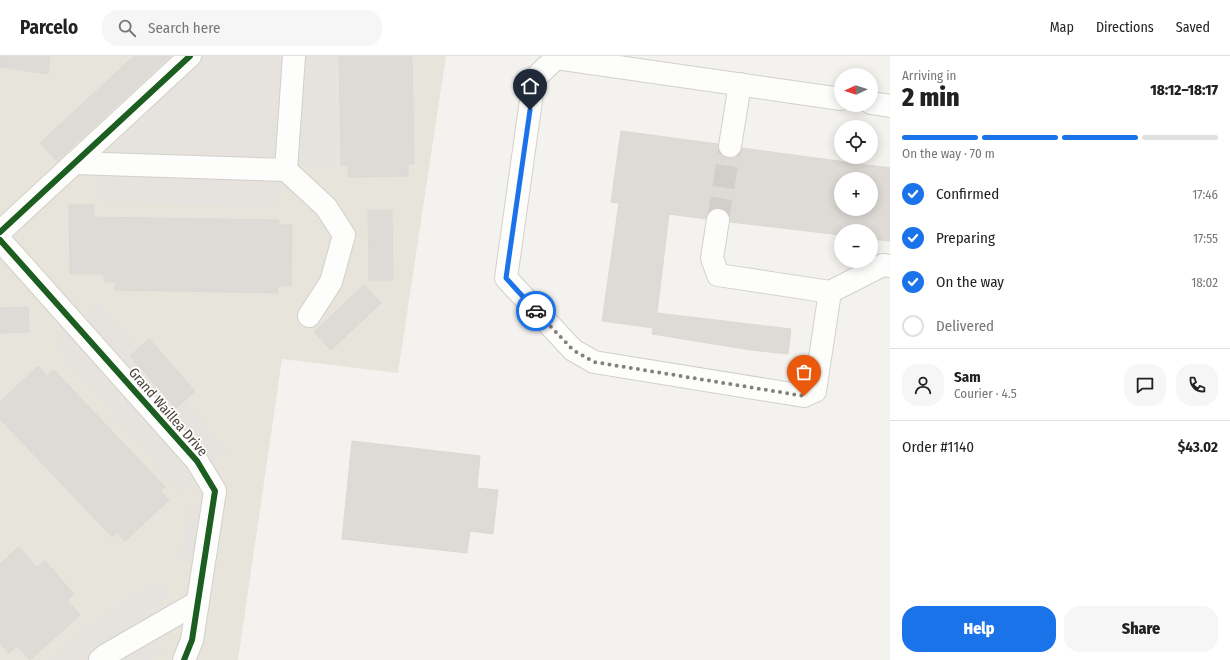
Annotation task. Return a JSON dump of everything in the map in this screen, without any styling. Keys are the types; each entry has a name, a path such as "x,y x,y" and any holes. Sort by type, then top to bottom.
{"street":[{"path":"0,232 190,56"},
{"path":"286,170 294,56"},
{"path":"830,292 815,391 804,396 594,362 573,350 506,278 534,79 556,58 834,98"},
{"path":"730,146 740,84"},
{"path":"878,104 890,106"},
{"path":"74,163 286,170 326,208 344,235 331,282 309,316"},
{"path":"718,220 712,258 718,275 830,292 883,265 890,266"},
{"name":"Grand Waillea Drive","path":"0,240 196,461 215,491 192,640 184,660"},
{"path":"100,660 106,655 198,602"}],"shaded area":[{"path":"0,56 446,56 398,373 282,359 238,660 0,660"},
{"path":"147,56 335,56 330,166 286,170 276,207 97,201 100,164 143,118"},
{"path":"99,302 227,451 202,469 180,492 55,345 73,323"},
{"path":"189,502 207,505 198,565 180,562"},
{"path":"162,580 170,596 142,613 163,650 150,660 52,660 73,639 129,598"}],"building":[{"path":"0,56 50,56 48,74 0,67"},
{"path":"134,56 170,56 57,161 40,143"},
{"path":"339,56 412,56 414,164 408,164 408,176 348,177 348,165 341,165"},
{"path":"621,131 718,144 718,151 728,158 735,158 742,148 834,160 834,164 860,164 890,168 890,241 878,240 878,224 834,224 834,234 730,222 730,216 726,211 720,208 713,209 709,212 706,219 669,214 657,313 791,329 788,354 751,350 652,334 653,328 602,321 619,203 611,202"},
{"path":"69,205 94,205 94,217 279,220 279,225 292,225 291,286 278,286 278,293 115,290 116,282 104,282 104,274 70,274"},
{"path":"368,210 392,210 393,280 369,280"},
{"path":"364,285 381,303 331,350 314,332"},
{"path":"28,307 29,332 0,333 0,308"},
{"path":"149,339 195,391 176,408 130,356"},
{"path":"38,366 47,376 54,370 165,487 160,490 169,500 125,541 117,532 112,537 0,419 0,402"},
{"path":"352,441 480,456 477,488 498,490 493,534 470,531 467,553 342,539"},
{"path":"19,547 37,568 45,561 74,594 67,600 80,615 30,660 17,646 9,653 0,643 0,564"}],"tunnel":[{"path":"718,220 730,146"}],"cycle path":[{"path":"0,232 190,56"},
{"path":"0,240 197,461 215,491 192,640 184,660"}],"way so far":[{"path":"536,311 573,350 594,362 804,396"}],"route":[{"path":"530,110 506,278 536,311"}]}
